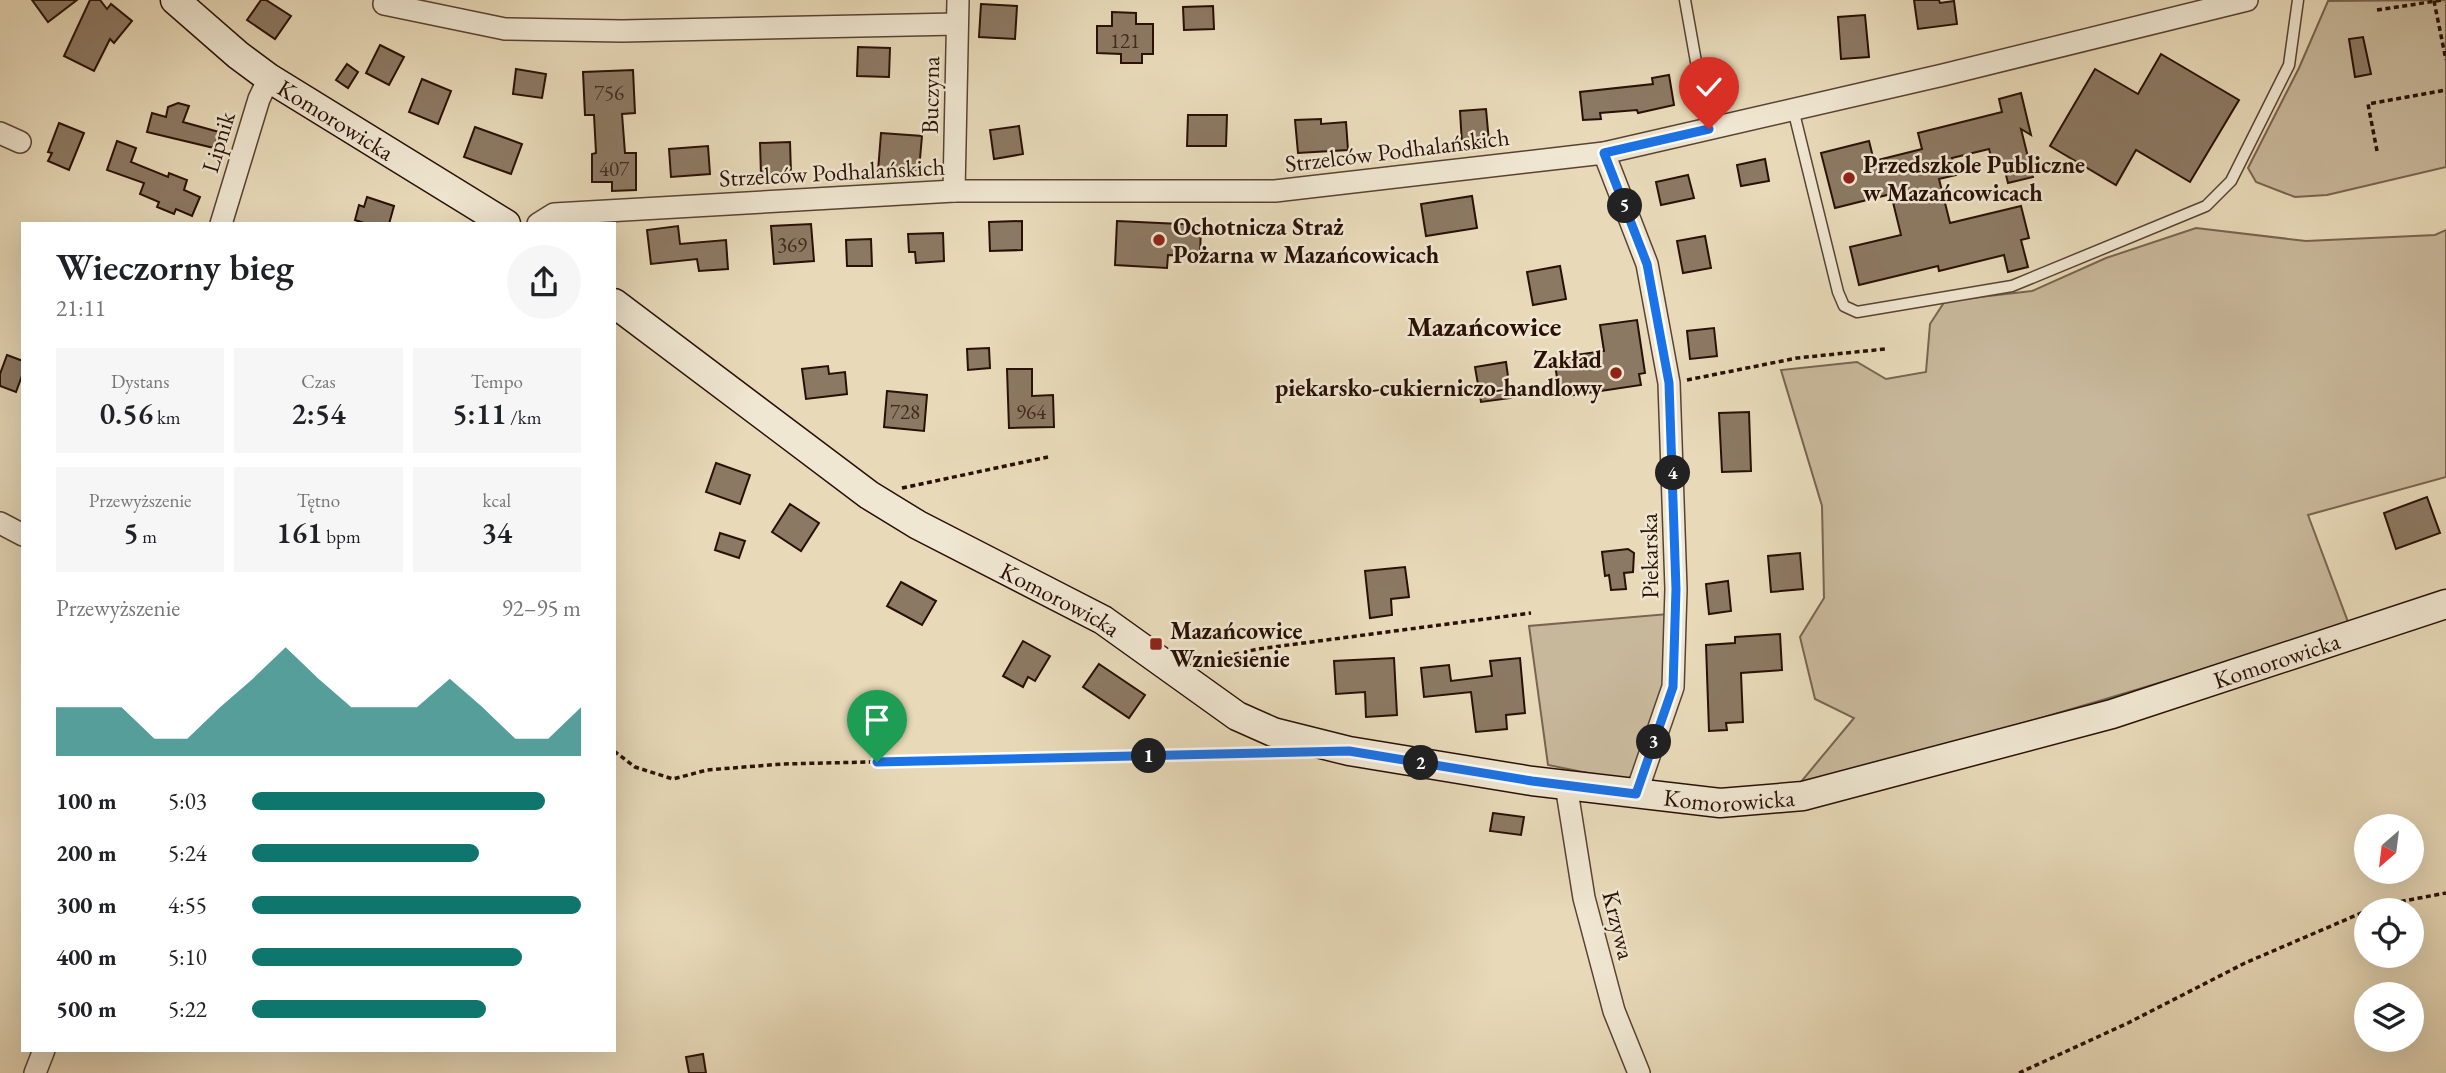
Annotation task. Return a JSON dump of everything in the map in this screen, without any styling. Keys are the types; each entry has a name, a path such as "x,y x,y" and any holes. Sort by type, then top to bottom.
{"street":[{"name":"Komorowicka","path":"175,0 269,78 503,222"},
{"name":"Buczyna","path":"954,191 958,0"},
{"name":"Strzelców Podhalańskich","path":"541,222 554,214 954,191 1275,191 1604,153 2246,0"},
{"path":"384,4 505,29 622,31 957,24"},
{"name":"Lipnik","path":"222,222 258,99 269,78"},
{"path":"0,133 20,142"},
{"name":"Piekarska","path":"1604,153 1647,264 1669,383 1676,589 1673,687 1636,794"},
{"name":"Komorowicka","path":"616,305 869,495 918,525 1103,620 1237,716 1273,733 1349,751 1566,785 1720,803 1803,796 2112,714 2446,604"},
{"path":"0,523 21,534"},
{"name":"Krzywa","path":"1566,785 1584,898 1614,1011 1639,1073"},
{"path":"35,1073 43,1052"}],"lane":[{"path":"1685,0 1709,129"},
{"path":"1793,109 1838,292 1844,306 1857,312 2012,286 2206,206 2231,181 2289,65 2298,0"}],"path":[{"path":"2377,10 2443,0"},
{"path":"2434,1 2446,60"},
{"path":"2377,151 2368,104 2446,90"},
{"path":"1669,383 1797,358 1885,349"},
{"path":"869,495 1048,457"},
{"path":"1186,678 1201,662 1258,649 1531,613"},
{"path":"616,753 635,767 673,779 707,770 782,764 1266,753"},
{"path":"2419,898 2446,893"},
{"path":"2019,1073 2128,1023 2245,964 2354,916"}],"shaded area":[{"path":"2446,0 2446,167 2327,195 2295,197 2256,182 2248,168 2299,68 2328,1"},
{"path":"2196,228 2306,241 2435,235 2446,230 2446,477 2308,515 2348,622 2076,708 1800,783 1854,718 1815,699 1800,637 1824,598 1822,506 1781,370 1857,362 1886,379 1926,372 1930,324 1945,301 2032,291 2106,258"},
{"path":"1668,614 1663,686 1632,782 1548,765 1529,626"}],"building":[{"path":"32,0 77,0 48,22"},
{"path":"90,0 100,0 107,9 111,4 132,21 114,43 110,39 94,71 64,56"},
{"path":"261,0 266,0 291,16 275,39 247,20"},
{"path":"1914,0 1939,0 1940,3 1954,1 1957,24 1918,29"},
{"path":"981,4 1017,6 1015,39 979,37"},
{"path":"1213,6 1214,29 1184,30 1183,7"},
{"path":"1112,12 1136,13 1136,24 1153,24 1153,54 1142,54 1142,63 1121,63 1121,54 1097,53 1097,26 1112,26"},
{"path":"1865,15 1869,57 1841,59 1838,17"},
{"path":"2363,37 2371,74 2355,77 2349,39"},
{"path":"380,45 404,57 389,85 366,73"},
{"path":"858,47 890,48 889,77 857,76"},
{"path":"2161,54 2239,100 2190,182 2136,150 2116,185 2050,146 2095,69 2138,94"},
{"path":"347,64 358,72 348,88 336,80"},
{"path":"516,69 546,74 542,98 513,94"},
{"path":"633,70 635,113 622,114 625,153 636,153 636,190 612,191 612,182 592,182 592,154 596,153 594,115 585,115 583,72"},
{"path":"1669,75 1674,105 1638,113 1637,110 1600,113 1601,119 1583,120 1580,92 1653,84 1652,78"},
{"path":"422,79 451,91 438,124 409,112"},
{"path":"2021,93 2031,135 2021,129 2033,177 2008,183 2003,163 1994,166 1989,149 1952,158 1956,175 1939,179 1950,223 2021,206 2029,238 2021,240 2028,267 2008,272 2004,255 1939,271 1938,266 1859,285 1850,247 1901,235 1891,194 1835,208 1821,153 1869,141 1874,161 1922,149 1918,133 2002,112 1999,99"},
{"path":"178,103 189,106 183,122 219,132 214,148 147,132 152,113 166,117 168,107"},
{"path":"1486,109 1489,142 1462,144 1460,111"},
{"path":"1188,115 1227,115 1226,146 1187,146"},
{"path":"1321,119 1321,124 1346,122 1348,150 1298,153 1295,120"},
{"path":"59,123 84,133 69,170 48,161 52,153 48,152"},
{"path":"1019,126 1023,154 994,159 990,130"},
{"path":"475,127 522,144 511,174 464,157"},
{"path":"881,133 922,136 919,170 904,169 904,173 878,171"},
{"path":"117,141 136,148 131,162 168,177 169,173 187,180 184,190 200,197 192,216 176,209 174,214 157,207 159,202 140,194 144,183 107,170"},
{"path":"790,142 791,174 761,175 760,143"},
{"path":"708,146 710,174 671,177 669,149"},
{"path":"1765,159 1769,181 1741,186 1737,165"},
{"path":"1688,175 1694,198 1661,205 1656,182"},
{"path":"1472,196 1477,228 1426,236 1421,204"},
{"path":"367,197 394,206 390,222 355,220 359,205 364,207"},
{"path":"1022,221 1022,250 990,251 989,222"},
{"name":"Ochotnicza Straż Pożarna w Mazańcowicach","path":"1117,221 1201,225 1200,256 1168,255 1167,268 1115,265"},
{"path":"811,224 814,261 774,264 771,226"},
{"path":"678,226 680,244 726,240 728,269 699,271 697,259 651,264 647,230"},
{"path":"943,233 944,261 916,263 915,252 909,252 908,234"},
{"path":"1705,236 1711,268 1683,273 1677,241"},
{"path":"871,239 872,266 847,266 846,240"},
{"path":"1560,266 1566,299 1533,305 1527,272"},
{"path":"1637,320 1645,373 1639,374 1641,385 1560,397 1554,358 1604,351 1600,325"},
{"path":"1714,328 1717,356 1690,359 1687,331"},
{"path":"989,348 990,368 968,370 967,349"},
{"path":"7,355 21,360 21,378 16,392 0,386 0,374"},
{"path":"1506,362 1511,398 1481,402 1475,367"},
{"path":"828,366 829,374 845,372 847,394 806,399 802,369"},
{"path":"1007,369 1032,369 1032,396 1053,395 1054,427 1009,428"},
{"path":"887,391 927,395 924,431 884,427"},
{"path":"1749,412 1751,471 1722,472 1719,413"},
{"path":"716,463 750,475 740,504 706,492"},
{"path":"2427,497 2440,533 2396,549 2384,513"},
{"path":"790,504 819,523 801,551 772,532"},
{"path":"720,533 745,541 739,558 715,550"},
{"path":"1628,549 1634,553 1633,572 1624,573 1626,589 1611,590 1609,575 1605,576 1602,552"},
{"path":"1800,553 1803,589 1771,592 1768,556"},
{"path":"1405,567 1409,597 1391,599 1392,615 1370,618 1365,571"},
{"path":"1728,581 1731,611 1709,614 1706,584"},
{"path":"901,582 936,601 922,625 887,606"},
{"path":"1780,634 1782,670 1741,673 1743,722 1726,723 1727,730 1709,731 1706,645 1735,643 1735,637"},
{"path":"1023,641 1050,656 1035,681 1028,677 1023,687 1003,676"},
{"path":"1394,658 1397,715 1366,717 1365,692 1336,694 1334,661"},
{"path":"1520,658 1525,713 1506,715 1507,729 1476,732 1471,692 1424,697 1421,668 1449,665 1451,681 1492,676 1490,661"},
{"path":"1099,664 1145,695 1129,718 1083,687"},
{"path":"1493,813 1524,817 1521,835 1490,831"},
{"path":"703,1054 706,1073 689,1073 686,1057"}],"place":[{"name":"Przedszkole Publiczne w Mazańcowicach","path":"1849,178"},
{"name":"Ochotnicza Straż Pożarna w Mazańcowicach","path":"1159,240"},
{"name":"Zakład piekarsko-cukierniczo-handlowy","path":"1616,373"},
{"name":"Mazańcowice Wzniesienie","path":"1156,644"}],"district":[{"name":"Mazańcowice","path":"1484,326"}],"route":[{"path":"877,762 1349,751 1532,781 1636,794 1673,687 1676,589 1669,383 1647,264 1604,153 1709,129"}]}
